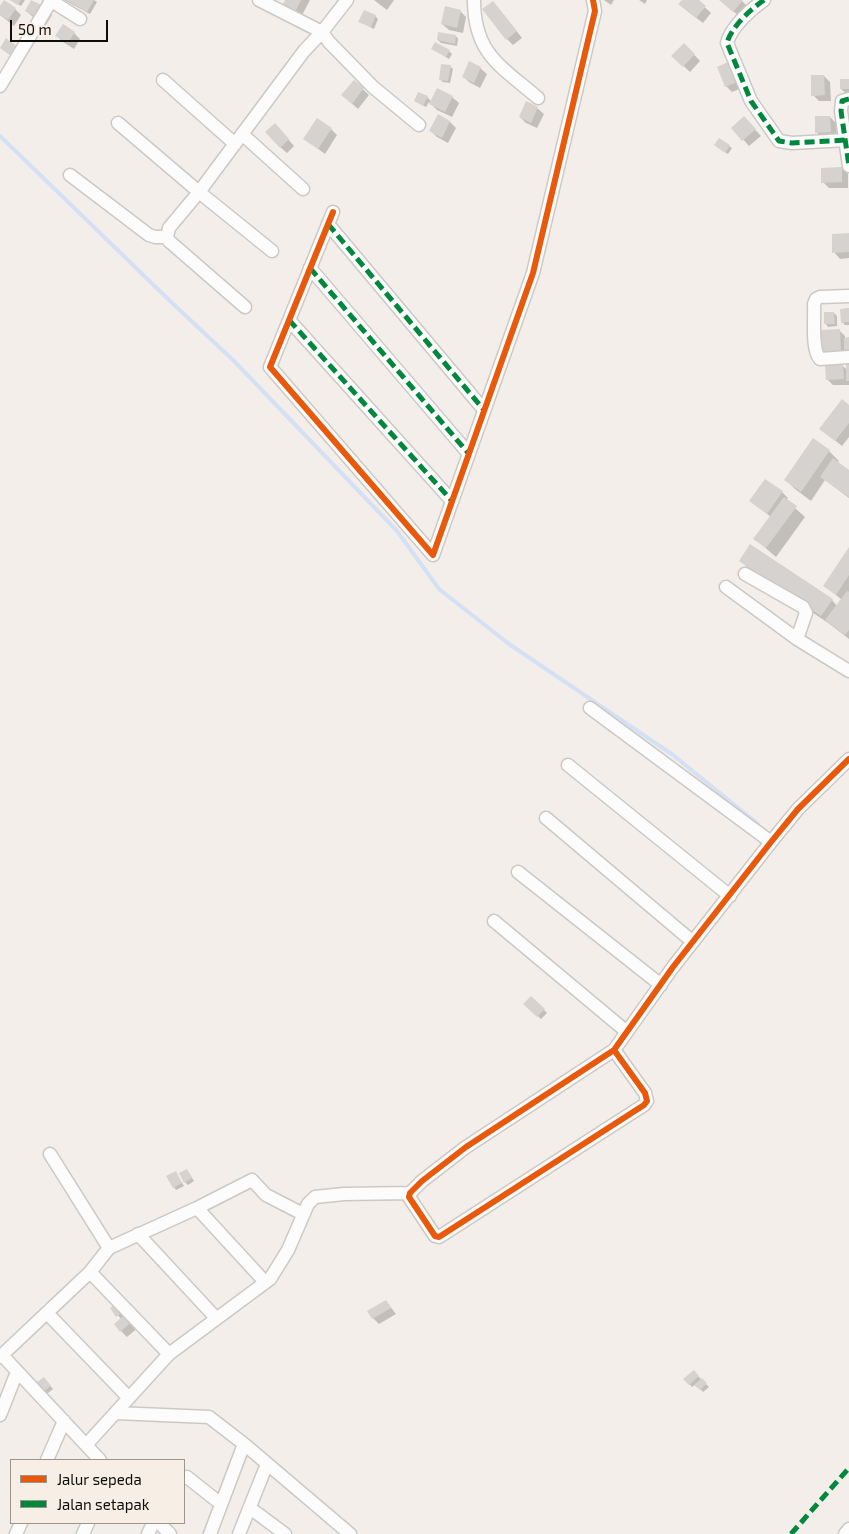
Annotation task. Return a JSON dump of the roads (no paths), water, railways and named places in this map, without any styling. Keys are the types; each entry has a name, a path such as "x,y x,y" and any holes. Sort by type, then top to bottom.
{"street":[{"path":"0,86 50,0 80,19"},
{"path":"259,0 322,32 329,42 373,87 419,125"},
{"path":"167,237 169,228 199,192 304,52 347,0"},
{"path":"474,0 478,36 490,57 538,98"},
{"path":"484,410 330,218 270,367 433,555 533,273 595,11 593,0"},
{"path":"764,0 755,6 736,26 727,43 751,101 779,140 800,143 846,140"},
{"path":"163,80 303,189"},
{"path":"849,100 843,100 841,111 849,166"},
{"path":"118,123 272,251"},
{"path":"70,175 149,236 167,237 245,308"},
{"path":"310,268 469,454"},
{"path":"849,296 820,297 816,299 814,304 817,356 820,359 849,357"},
{"path":"289,320 452,501"},
{"path":"745,574 802,606 806,613 797,639"},
{"path":"726,587 797,639 849,671"},
{"path":"590,708 773,839"},
{"path":"614,1050 646,1093 647,1101 644,1105 439,1237 435,1236 409,1198 410,1193 422,1181 466,1147 614,1050 661,984 773,839 798,809 849,759"},
{"path":"568,765 730,896"},
{"path":"546,818 693,942"},
{"path":"518,872 661,984"},
{"path":"494,922 627,1032"},
{"path":"50,1154 109,1248"},
{"path":"99,1459 1,1356 90,1272 109,1248 197,1208 252,1180 266,1195 303,1214"},
{"path":"86,1445 169,1354 270,1278 288,1250 308,1204 315,1197 344,1194 410,1193"},
{"path":"197,1208 265,1282"},
{"path":"138,1234 216,1318"},
{"path":"90,1272 169,1354"},
{"path":"47,1313 130,1398"},
{"path":"0,1415 5,1388 18,1372"},
{"path":"116,1413 209,1418 244,1444 350,1534"},
{"path":"47,1459 64,1421"},
{"path":"210,1534 244,1444"},
{"path":"240,1534 267,1464"},
{"path":"185,1478 187,1477 221,1504"},
{"path":"250,1508 286,1534"},
{"path":"160,1524 170,1534"},
{"path":"844,1534 849,1529"}],"waterway":[{"path":"0,136 234,361 397,531 439,589 509,644 673,755 758,824"}]}
